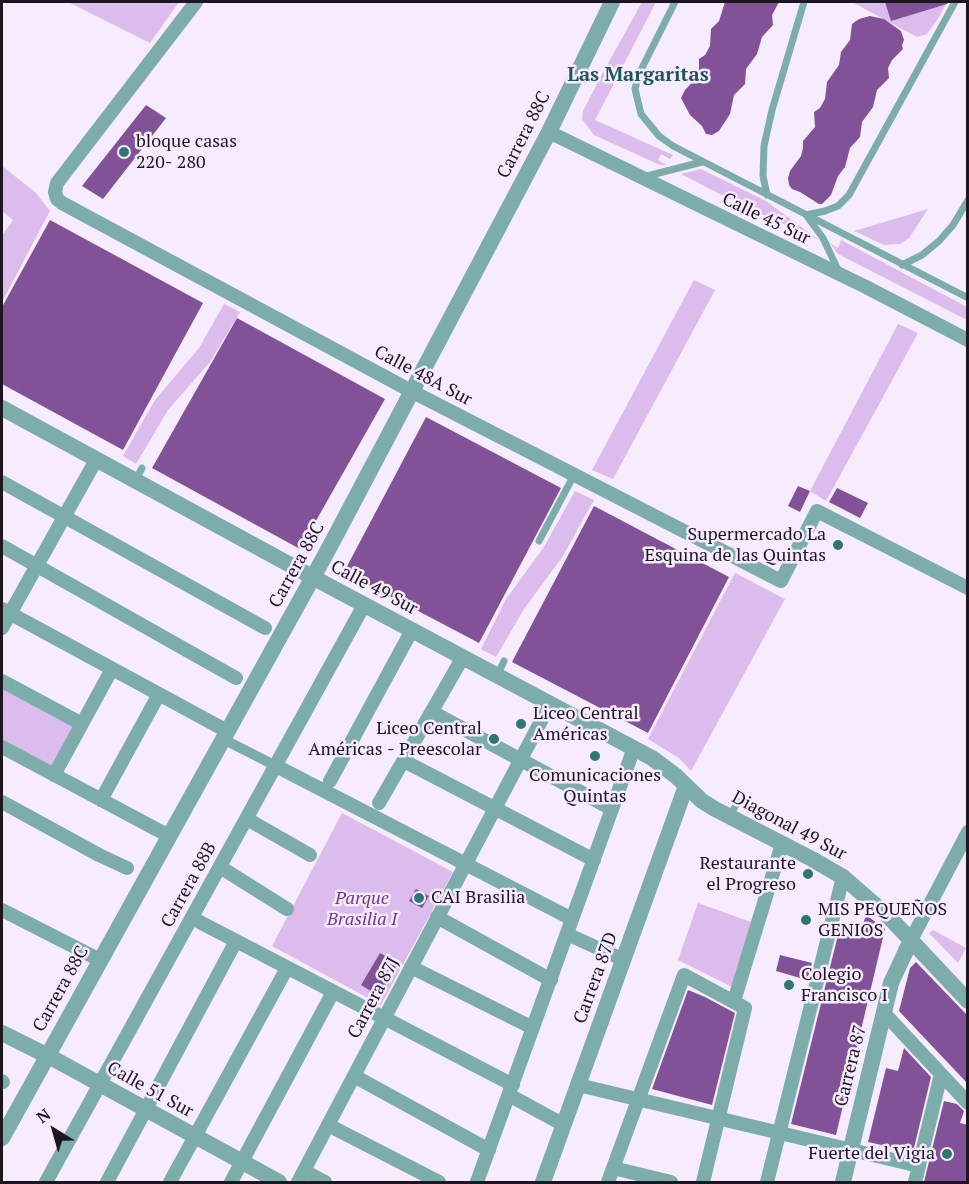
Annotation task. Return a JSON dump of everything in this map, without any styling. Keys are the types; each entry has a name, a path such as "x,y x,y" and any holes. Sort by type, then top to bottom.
{"street":[{"name":"Calle 48A Sur","path":"196,2 57,183 54,192 62,203 224,293 781,581 817,511 968,588"},
{"name":"Carrera 88C","path":"2,1138 413,392 549,132 612,2"},
{"name":"Calle 45 Sur","path":"549,132 840,274 968,340"},
{"name":"Calle 49 Sur","path":"2,408 96,460 139,474 313,577 411,630 463,657 500,668 550,704 634,748"},
{"path":"2,628 6,612 37,565 96,460"},
{"path":"2,482 265,628"},
{"path":"2,546 236,678"},
{"name":"Carrera 88B","path":"46,1182 364,605"},
{"path":"6,612 159,694 276,766 572,919"},
{"path":"330,781 411,630"},
{"path":"380,803 463,657"},
{"path":"54,775 112,669"},
{"path":"2,681 82,724"},
{"path":"101,800 159,694"},
{"name":"Carrera 87J","path":"301,1177 550,704"},
{"path":"432,712 612,809"},
{"path":"2,747 169,836"},
{"path":"477,1182 634,748"},
{"name":"Diagonal 49 Sur","path":"634,748 665,767 702,801 843,878 866,896 968,1000"},
{"path":"404,761 594,860"},
{"name":"Carrera 87D","path":"543,1182 687,786"},
{"path":"2,802 127,868"},
{"path":"247,819 310,855"},
{"name":"Carrera 87","path":"843,1182 894,974 968,832"},
{"path":"703,1182 719,1118 739,1004 782,844"},
{"path":"220,867 287,909"},
{"path":"767,1182 843,878"},
{"path":"2,910 100,960"},
{"path":"437,917 550,980"},
{"path":"192,918 384,1018 511,1090 564,1125"},
{"path":"567,934 624,960"},
{"path":"107,1182 236,941"},
{"path":"411,966 533,1028"},
{"path":"170,1182 287,968"},
{"path":"608,1182 684,975 739,1004"},
{"path":"231,1182 333,992"},
{"path":"884,1014 968,1103"},
{"name":"Calle 51 Sur","path":"2,1032 279,1182"},
{"path":"915,1182 941,1074"},
{"path":"354,1076 489,1150"},
{"path":"578,1085 919,1166"},
{"path":"328,1125 439,1182"},
{"path":"614,1168 671,1182"},
{"path":"301,1177 325,1182"}],"lane":[{"path":"675,2 639,74 635,89 641,114 660,136 673,146 703,162 968,298"},
{"path":"767,195 763,176 764,146 772,110 804,2"},
{"path":"806,215 838,206 849,195 955,2"},
{"path":"641,177 703,162"},
{"path":"902,265 922,255 939,241 953,225 968,200"},
{"path":"806,215 823,238 840,274"},
{"path":"539,541 574,475"},
{"path":"729,817 738,802"}],"green space":[{"path":"68,2 179,2 150,43"},
{"path":"642,2 656,2 595,120 673,155 670,159 661,154 658,160 667,165 660,165 594,135 582,119 583,111"},
{"path":"852,2 947,2 927,34 917,37"},
{"path":"2,166 35,192 50,211 2,302 2,236 13,220 2,211"},
{"path":"701,169 766,201 819,240 743,206 681,174"},
{"path":"928,209 909,238 900,244 884,245 854,231"},
{"path":"841,240 967,307 967,320 838,254 830,243 838,248"},
{"path":"694,280 715,290 613,479 592,470"},
{"path":"224,304 240,312 210,362 168,410 136,464 123,456 155,400 199,348"},
{"path":"898,324 918,333 826,501 810,491"},
{"path":"575,491 594,500 563,556 524,609 496,657 481,649 506,599 544,547"},
{"path":"735,573 785,599 691,771 679,758 648,739"},
{"path":"2,685 74,725 52,766 2,739"},
{"name":"Parque Brasilia I","path":"342,813 453,872 381,1005 272,946"},
{"path":"698,903 751,922 732,987 678,960"},
{"path":"933,930 966,948 958,963 929,933"}],"building":[{"path":"725,2 779,2 772,15 773,25 762,37 757,54 746,69 745,84 734,95 730,114 719,131 712,135 706,134 702,126 690,115 681,98 699,75 699,59 705,55 710,46 711,29 719,21"},
{"path":"885,2 949,2 891,21"},
{"path":"870,16 884,19 901,31 904,40 903,49 892,60 888,68 889,78 877,90 873,107 862,122 860,137 850,148 845,167 838,176 831,195 819,204 792,189 788,178 790,171 801,156 803,141 815,127 814,112 820,108 825,99 827,82 839,65 841,52 850,40 852,24"},
{"name":"bloque casas 220- 280","path":"146,105 166,118 103,199 82,186"},
{"path":"50,220 203,303 123,450 2,384 2,307"},
{"path":"237,318 385,399 300,549 152,468"},
{"path":"426,417 561,488 479,643 344,572"},
{"path":"798,486 810,491 800,512 788,506"},
{"path":"837,488 868,503 860,518 829,502"},
{"path":"594,506 729,577 648,733 512,662"},
{"name":"CAI Brasilia","path":"416,889 429,896 422,908 409,901"},
{"path":"866,915 885,929 836,1135 791,1124 840,927 841,925 861,931"},
{"path":"380,953 398,963 379,996 361,985"},
{"path":"780,955 812,963 807,980 776,971"},
{"path":"916,962 968,1016 968,1084 899,1011 910,968"},
{"path":"688,990 735,1013 712,1105 652,1089"},
{"path":"904,1048 931,1077 913,1152 868,1142 886,1068 898,1071"},
{"name":"Fuerte del Vigia","path":"944,1101 957,1104 964,1111 960,1123 968,1125 968,1182 924,1182"}],"place":[{"name":"bloque casas 220- 280","path":"124,152"},
{"name":"Supermercado La Esquina de las Quintas","path":"838,545"},
{"name":"Liceo Central Américas","path":"521,724"},
{"name":"Liceo Central Américas - Preescolar","path":"494,739"},
{"name":"Comunicaciones Quintas","path":"595,756"},
{"name":"Restaurante el Progreso","path":"808,874"},
{"name":"CAI Brasilia","path":"419,898"},
{"name":"MIS PEQUEÑOS GENIOS","path":"806,920"},
{"name":"Colegio Francisco I","path":"789,985"},
{"name":"Fuerte del Vigia","path":"947,1154"}],"district":[{"name":"Las Margaritas","path":"638,75"}]}
